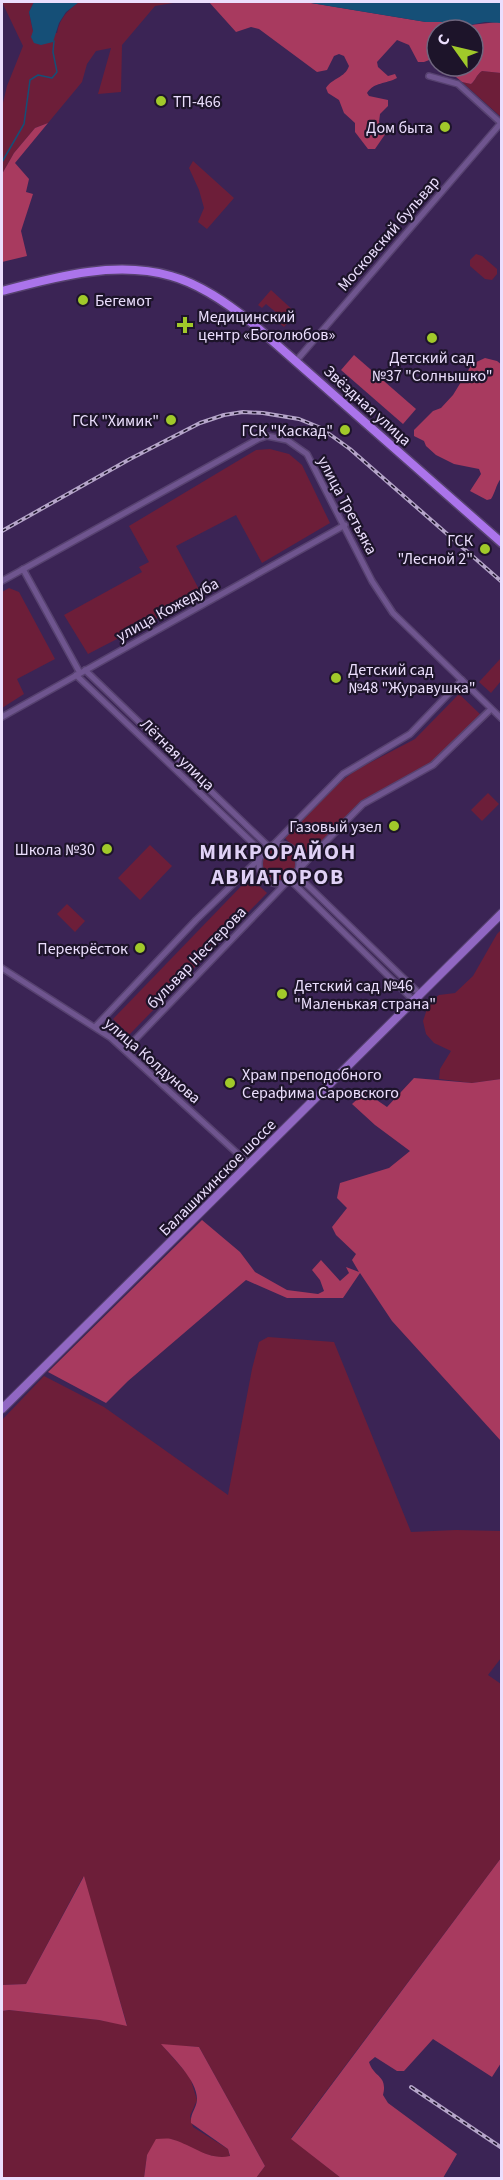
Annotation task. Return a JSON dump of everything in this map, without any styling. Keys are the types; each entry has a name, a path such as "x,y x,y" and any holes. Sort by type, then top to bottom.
{"main road":[{"name":"Звёздная улица","path":"2,291 69,275 125,270 169,275 191,283 243,315 501,543"},
{"name":"Балашихинское шоссе","path":"2,1409 501,913"}],"street":[{"path":"436,78 458,84 501,123"},
{"name":"Московский бульвар","path":"296,361 501,123"},
{"name":"улица Третьяка","path":"2,581 258,439 267,436 287,440 307,454 372,581 393,613 501,719"},
{"name":"улица Кожедуба","path":"2,717 345,525"},
{"name":"Лётная улица","path":"23,569 80,673 262,852"},
{"name":"Лётная улица","path":"80,673 271,845"},
{"path":"462,680 410,734 343,774 262,852 259,860 260,872 268,881 273,884 288,882 363,804 433,765 491,709"},
{"path":"271,845 286,845 291,848 298,858 297,872 417,997"},
{"name":"бульвар Нестерова","path":"95,1027 196,920 259,860"},
{"path":"288,882 417,997"},
{"name":"бульвар Нестерова","path":"125,1050 288,882"},
{"name":"улица Колдунова","path":"2,968 95,1027 125,1050 249,1164"}],"shaded area":[{"path":"2,2 34,2 29,12 33,31 57,33 65,15 79,2 179,2 155,6 122,45 121,92 98,94 111,48 96,51 87,64 82,82 48,123 35,128 14,153 2,174 2,107 7,86 23,46"},
{"path":"209,2 305,2 425,22 425,62 418,62 409,45 397,40 377,62 378,67 388,76 395,74 397,78 377,85 367,93 369,96 388,100 388,106 380,114 379,122 386,133 375,149 368,149 355,132 355,123 344,113 339,100 328,93 326,88 347,70 349,66 344,56 339,54 334,56 327,70 317,72 259,29 251,27 236,32"},
{"path":"485,23 501,23 501,73 485,71"},
{"path":"485,71 501,73 501,117 462,82 471,84 476,78 485,78"},
{"path":"457,78 476,78 471,84"},
{"path":"48,123 15,163 29,179 26,192 33,194 21,231 27,256 2,262 2,174 14,153 35,128"},
{"path":"193,161 234,198 207,229 198,222 204,208 189,168"},
{"path":"476,254 482,256 497,269 497,274 492,280 485,279 470,266 470,260"},
{"path":"271,290 296,313 284,327 278,322 278,314 266,304 262,308 258,305"},
{"path":"354,355 416,409 403,424 341,370"},
{"path":"485,358 502,365 501,478 491,499 487,500 470,491 481,474 479,469 454,464 436,455 424,441 414,436 414,430 453,395 472,364"},
{"path":"270,449 289,454 302,465 330,523 262,563 236,515 176,546 202,595 88,654 64,615 142,572 139,567 149,562 129,526 256,450"},
{"path":"9,588 19,592 55,659 17,679 24,694 2,708 2,592"},
{"path":"501,658 501,681 491,693 479,682"},
{"path":"459,694 481,715 428,766 360,803 305,859 284,837 335,786 356,770 415,739"},
{"path":"488,793 499,804 482,821 471,810"},
{"path":"150,845 172,866 140,900 118,878"},
{"path":"279,847 291,852 296,864 291,876 279,881 267,876 262,864 267,852"},
{"path":"250,877 267,893 129,1035 113,1019"},
{"path":"67,904 85,921 75,932 57,914"},
{"path":"501,930 501,1079 472,1083 439,1079 440,1069 451,1051 434,1043 426,1034 423,1021 429,1003 439,995 455,993 473,976"},
{"path":"414,1078 472,1083 501,1079 501,1441 392,1321 360,1273 343,1298 287,1298 246,1280 128,1381 106,1403 48,1372 202,1220 240,1252 255,1272 287,1290 318,1294 324,1291 320,1280 312,1270 321,1260 340,1281 349,1273 346,1267 359,1272 352,1260 356,1254 336,1235 332,1227 347,1208 337,1198 340,1183 389,1168 410,1151 375,1125 352,1104 365,1092 387,1107"},
{"path":"268,1337 334,1342 411,1532 501,1531 501,1658 488,1675 501,1684 501,1858 291,2138 341,2178 256,2178 265,2166 199,2047 162,2045 190,2077 197,2100 190,2116 193,2127 228,2149 230,2157 207,2155 171,2139 147,2155 144,2178 2,2178 2,2011 99,2020 127,2025 83,1877 26,1984 2,1985 2,1420 44,1376 104,1407 228,1495 252,1369 259,1342"},
{"path":"501,1858 501,2063 492,2077 433,2039 404,2071 397,2071 375,2057 369,2062 384,2084 383,2095 388,2103 457,2154 443,2178 341,2178 291,2139"},
{"path":"84,1876 127,2026 99,2020 2,2011 2,1985 26,1984"},
{"path":"161,2044 199,2047 265,2166 256,2178 144,2178 147,2155 156,2139 178,2141 214,2156 230,2156 228,2149 191,2123 197,2100 193,2085 184,2070"}],"water":[{"path":"34,2 79,2 66,12 59,23 53,42 41,45 34,43 31,37 33,31 29,12"},
{"path":"305,2 501,2 501,23 485,22 485,18 425,18 425,22"}],"waterway":[{"path":"2,162 24,124 30,80 38,75 52,78 57,72 53,52 54,41"}],"railway":[{"path":"2,531 130,459 200,423 224,415 243,412 263,413 299,419 321,428 350,449 502,582"},
{"path":"411,2087 502,2148"}],"place":[{"name":"ТП-466","path":"161,101"},
{"name":"Дом быта","path":"445,127"},
{"name":"Бегемот","path":"83,300"},
{"name":"Медицинский центр «Боголюбов»","path":"185,325"},
{"name":"Детский сад №37 \"Солнышко\"","path":"432,338"},
{"name":"ГСК \"Химик\"","path":"171,420"},
{"name":"ГСК \"Каскад\"","path":"345,430"},
{"name":"ГСК \"Лесной 2\"","path":"485,549"},
{"name":"Детский сад №48 \"Журавушка\"","path":"336,678"},
{"name":"Газовый узел","path":"394,826"},
{"name":"Школа №30","path":"107,849"},
{"name":"Перекрёсток","path":"140,948"},
{"name":"Детский сад №46 \"Маленькая страна\"","path":"282,994"},
{"name":"Храм преподобного Серафима Саровского","path":"230,1083"}],"district":[{"name":"МИКРОРАЙОН АВИАТОРОВ","path":"278,864"}]}
